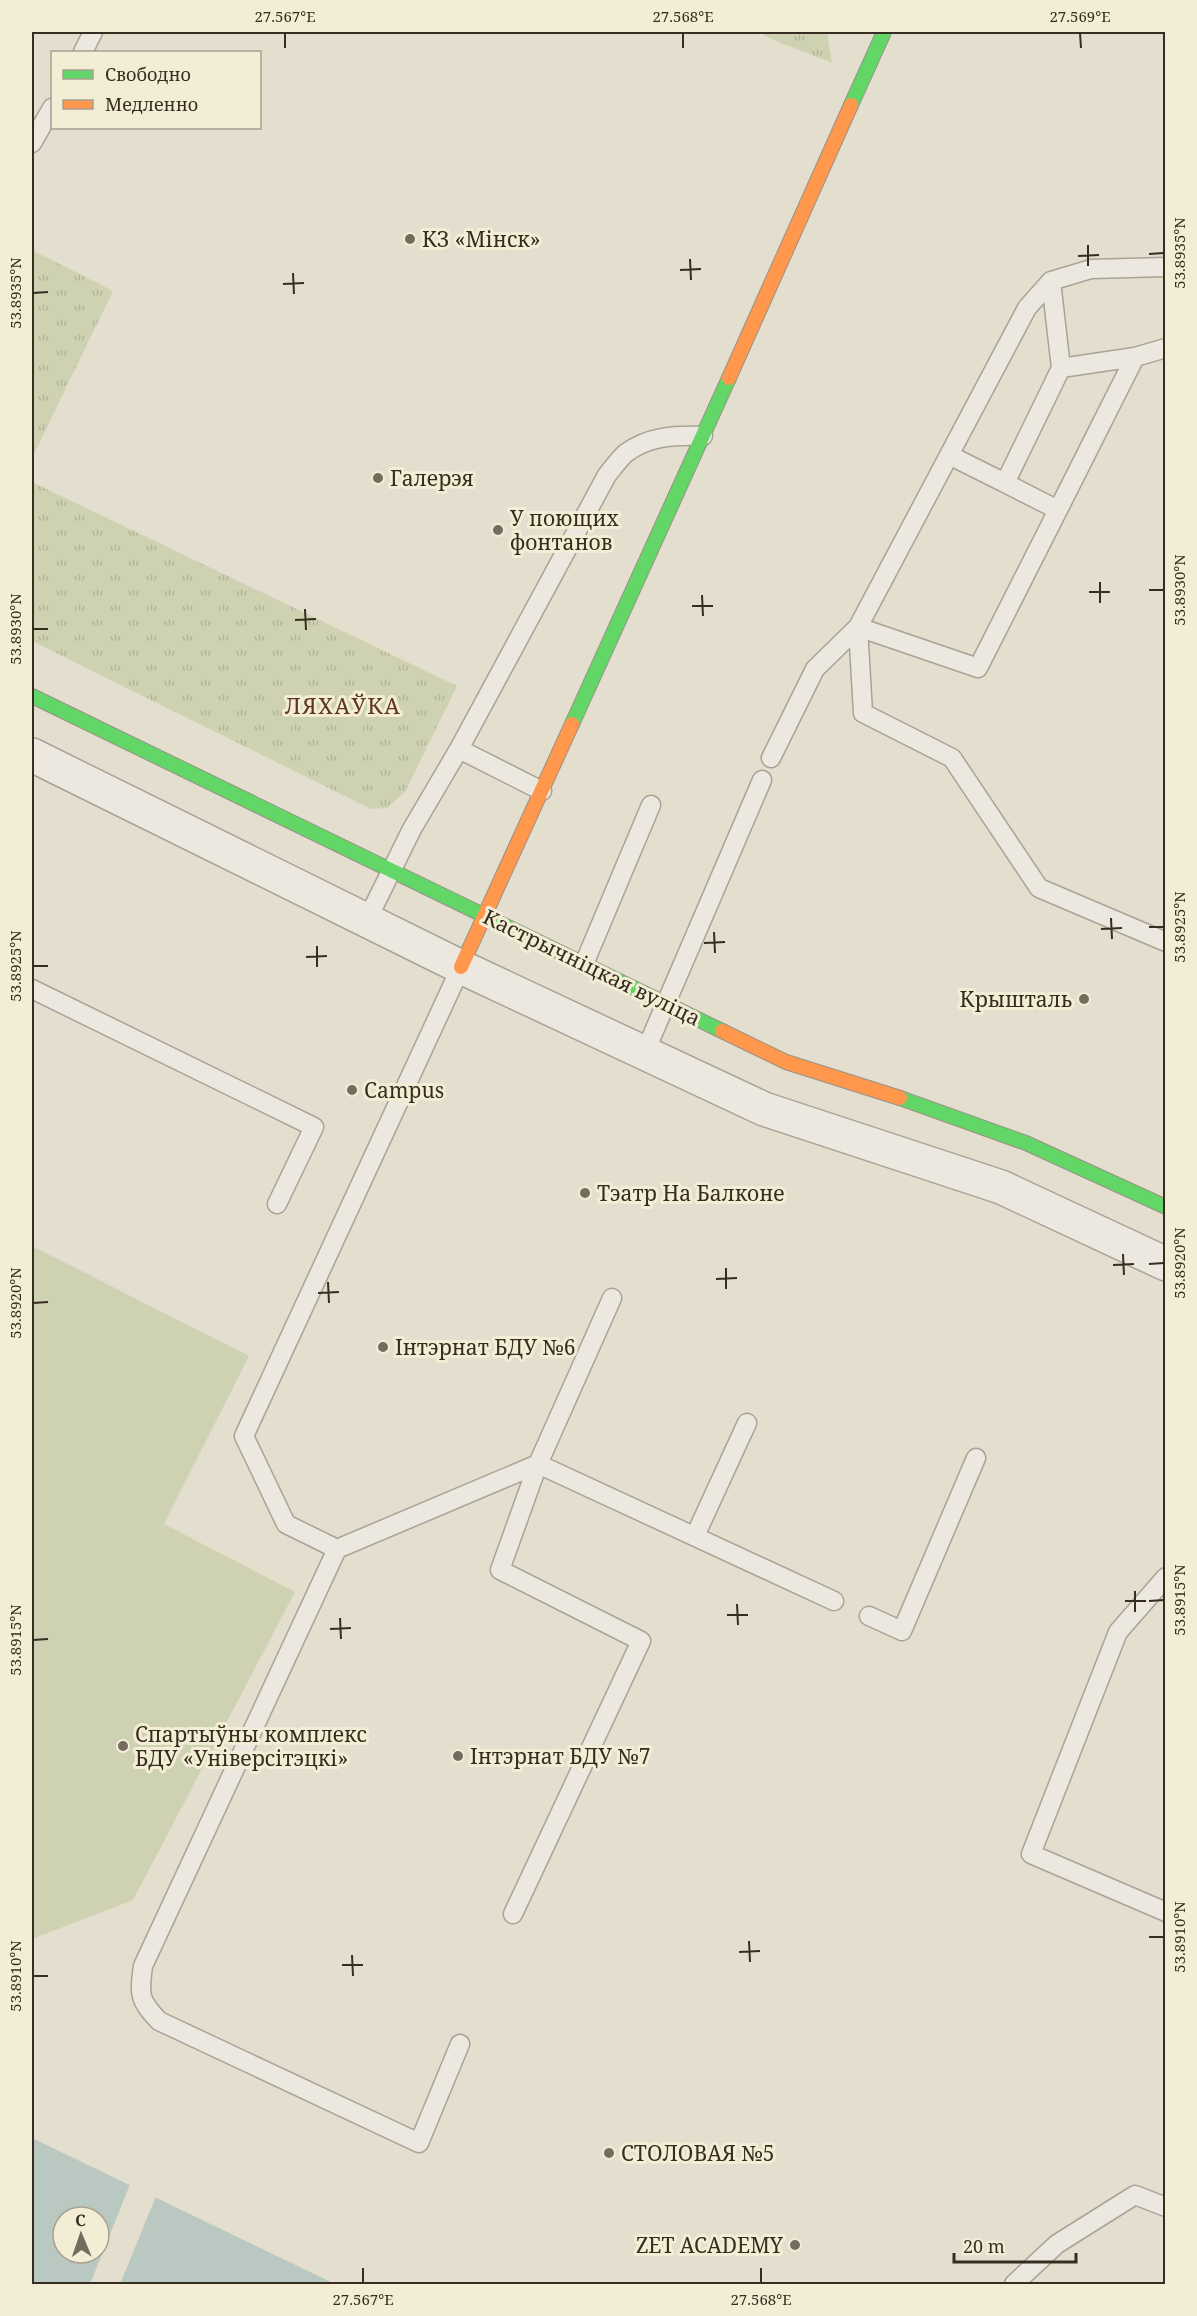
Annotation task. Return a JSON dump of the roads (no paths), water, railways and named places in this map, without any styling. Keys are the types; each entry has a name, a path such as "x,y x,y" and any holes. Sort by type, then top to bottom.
{"street":[{"path":"460,967 678,492 884,32"},
{"name":"Кастрычніцкая вуліца","path":"32,696 786,1062 885,1093 1026,1143 1166,1207"},
{"path":"32,755 460,967 764,1109 1001,1188 1166,1264"}],"lane":[{"path":"84,51 93,32"},
{"path":"32,143 51,110"},
{"path":"771,758 815,669 858,627 1027,308 1051,281 1091,269 1166,267"},
{"path":"1005,483 1061,368 1051,281"},
{"path":"1061,368 1135,357 1166,348"},
{"path":"858,627 978,668 1135,357"},
{"path":"367,920 412,829 459,749 607,475 625,454 651,439 674,435 703,436"},
{"path":"949,455 1058,510"},
{"path":"858,627 863,713 952,758 1039,888 1166,942"},
{"path":"459,749 542,791"},
{"path":"645,1052 762,780"},
{"path":"584,964 651,805"},
{"path":"337,1549 286,1524 244,1436 460,967"},
{"path":"32,989 314,1127 278,1204"},
{"path":"513,1914 641,1641 500,1570 538,1464 612,1298"},
{"path":"695,1536 747,1423"},
{"path":"869,1616 902,1631 976,1458"},
{"path":"460,2044 419,2143 159,2021 144,2005 140,1988 143,1966 337,1549 538,1464 834,1601"},
{"path":"1166,1577 1118,1632 1031,1854 1166,1912"},
{"path":"1014,2284 1056,2244 1135,2195 1166,2207"}],"place":[{"name":"КЗ «Мінск»","path":"410,239"},
{"name":"Галерэя","path":"378,478"},
{"name":"У поющих фонтанов","path":"498,530"},
{"name":"Крышталь","path":"1084,999"},
{"name":"Campus","path":"352,1090"},
{"name":"Тэатр На Балконе","path":"585,1193"},
{"name":"Інтэрнат БДУ №6","path":"383,1347"},
{"name":"Спартыўны комплекс БДУ «Універсітэцкі»","path":"123,1746"},
{"name":"Інтэрнат БДУ №7","path":"458,1756"},
{"name":"СТОЛОВАЯ №5","path":"609,2153"},
{"name":"ZET ACADEMY","path":"795,2245"}],"district":[{"name":"ЛЯХАЎКА","path":"343,705"}]}
